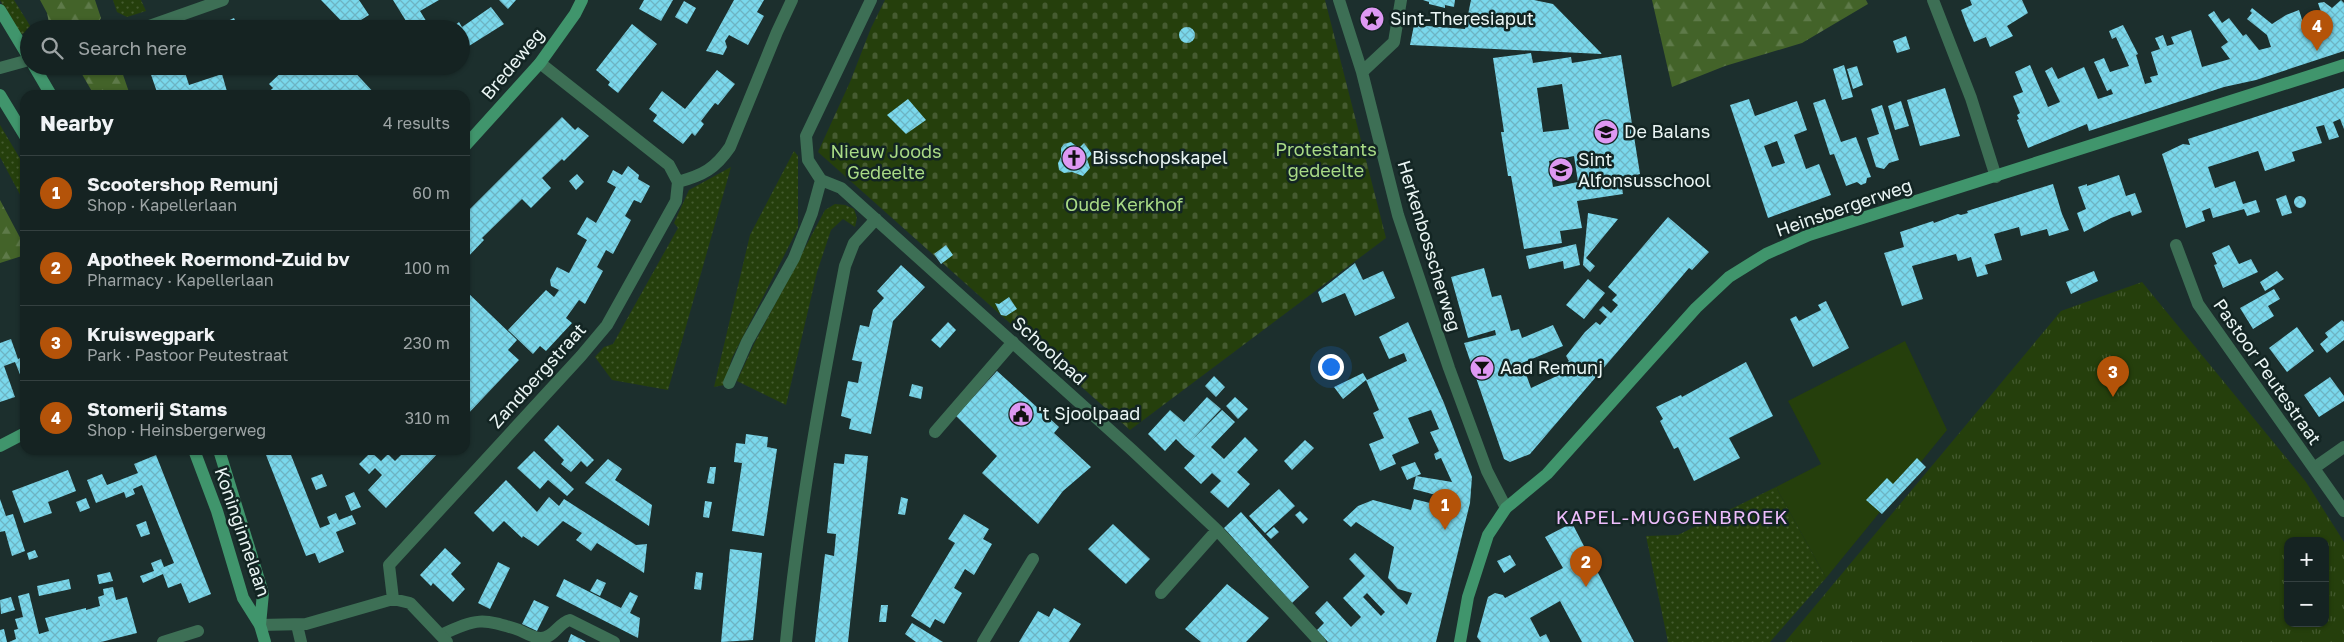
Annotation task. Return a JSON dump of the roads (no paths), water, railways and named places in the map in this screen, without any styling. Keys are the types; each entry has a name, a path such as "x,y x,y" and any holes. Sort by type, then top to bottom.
{"street":[{"path":"166,20 223,0"},
{"name":"Bredeweg","path":"470,140 540,63 575,14 582,0"},
{"path":"540,63 668,165 678,182 700,176 706,172 718,163 730,147 792,0"},
{"path":"729,383 747,342 794,258 812,213 821,180 808,160 806,136 871,0"},
{"name":"Herkenbosscherweg","path":"1338,0 1362,72 1398,215 1449,368 1487,470 1506,508"},
{"path":"1362,72 1394,42 1401,0"},
{"path":"1933,0 1971,98 1996,176"},
{"path":"0,10 20,43"},
{"path":"0,68 20,62"},
{"name":"Heinsbergerweg","path":"1460,642 1468,597 1488,535 1506,508 1547,474 1696,308 1729,277 1766,254 1808,235 2344,65"},
{"path":"39,75 48,90"},
{"path":"3,99 20,128"},
{"name":"Schoolpad","path":"821,180 840,188 876,219 1218,530 1320,642"},
{"name":"Zandbergstraat","path":"394,599 389,565 581,356 607,325 676,201 678,182"},
{"path":"786,642 793,570 813,431 846,266 854,243 876,219"},
{"name":"Pastoor Peutestraat","path":"2176,245 2198,304 2344,511"},
{"path":"935,432 1013,342"},
{"path":"0,446 20,436"},
{"path":"0,446 20,440"},
{"path":"2314,468 2344,447"},
{"name":"Koninginnelaan","path":"196,455 217,511 243,598 260,625 265,642"},
{"name":"Koninginnelaan","path":"221,455 263,593 260,625"},
{"path":"1162,593 1218,530"},
{"path":"983,642 1033,559"},
{"path":"260,625 306,624 394,599 410,603 444,639 468,622 488,620 540,638 551,635 563,622 570,620 614,642"},
{"path":"297,625 301,642"},
{"path":"163,642 198,631"}],"place":[{"name":"Sint-Theresiaput","path":"1372,19"},
{"name":"Stomerij Stams","path":"2317,51"},
{"name":"De Balans","path":"1606,132"},
{"name":"Bisschopskapel","path":"1074,158"},
{"name":"Sint Alfonsusschool","path":"1561,170"},
{"name":"Aad Remunj","path":"1482,368"},
{"name":"Kruiswegpark","path":"2113,397"},
{"name":"'t Sjoolpaad","path":"1021,414"},
{"name":"Scootershop Remunj","path":"1445,530"},
{"name":"Apotheek Roermond-Zuid bv","path":"1586,587"}],"district":[{"name":"KAPEL-MUGGENBROEK","path":"1672,517"}],"park label":[{"name":"Protestants gedeelte","path":"1326,160"},
{"name":"Nieuw Joods Gedeelte","path":"886,162"},
{"name":"Oude Kerkhof","path":"1124,205"}]}
